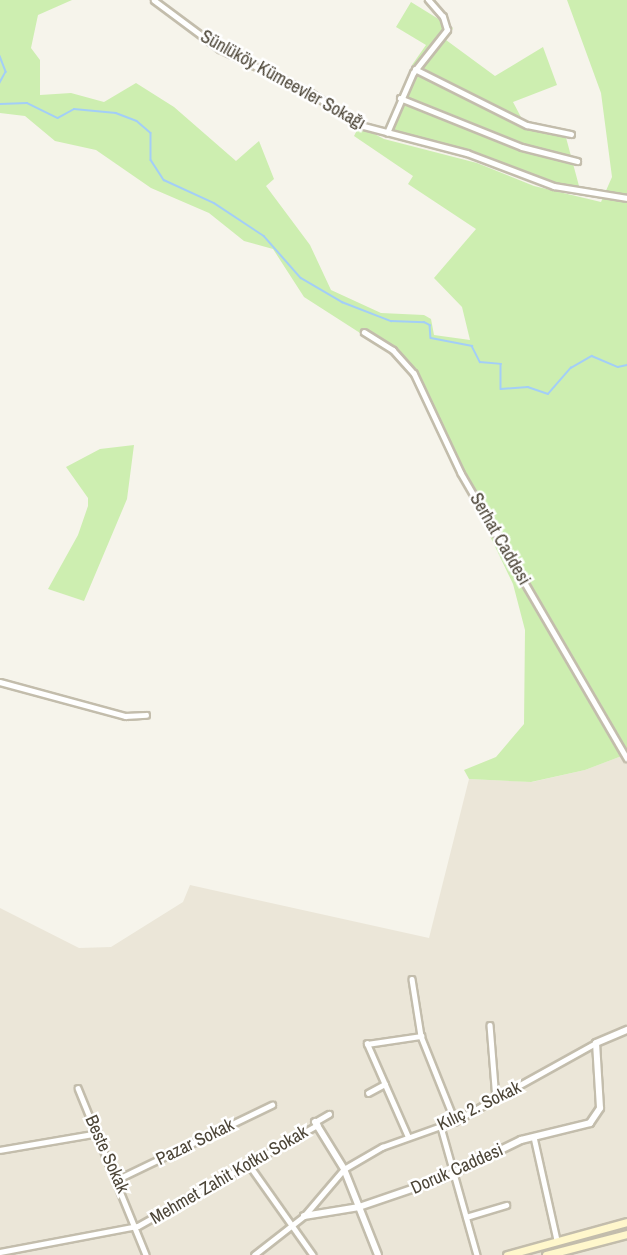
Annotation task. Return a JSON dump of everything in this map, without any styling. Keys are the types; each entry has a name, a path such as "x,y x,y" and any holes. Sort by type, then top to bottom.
{"main road":[{"path":"507,1255 627,1222"},
{"path":"546,1255 627,1234"}],"street":[{"name":"Sünlüköy Kümeevler Sokağı","path":"154,0 220,49 311,93 360,125 467,153 554,186 627,198"},
{"name":"Sünlüköy Kümeevler Sokağı","path":"387,133 400,98 416,69 447,30 443,17 428,0"},
{"path":"416,69 527,125 571,134"},
{"path":"400,98 522,147 577,161"},
{"name":"Serhat Caddesi","path":"364,332 393,350 414,373 461,473 627,758"},
{"path":"0,682 125,716 146,715"},
{"path":"412,979 421,1036 454,1121"},
{"path":"490,1025 496,1100"},
{"name":"Kılıç 2. Sokak","path":"344,1169 408,1137 454,1121 496,1100 610,1034 627,1030"},
{"path":"408,1137 367,1044 421,1036"},
{"name":"Doruk Caddesi","path":"304,1216 359,1207 454,1173 534,1137 583,1127 600,1108 596,1043"},
{"path":"368,1093 385,1084"},
{"name":"Beste Sokak","path":"78,1088 138,1226 146,1255"},
{"name":"Pazar Sokak","path":"118,1179 272,1106"},
{"name":"Mehmet Zahit Kotku Sokak","path":"0,1252 138,1226 250,1166 329,1114"},
{"path":"316,1123 344,1169 378,1255"},
{"path":"441,1127 477,1255"},
{"path":"0,1150 98,1133"},
{"path":"534,1137 557,1240"},
{"path":"250,1166 294,1225 313,1255"},
{"path":"254,1255 304,1216 344,1169"},
{"path":"466,1217 506,1205"}],"shaded area":[{"path":"627,754 627,1255 0,1255 0,908 79,948 111,947 183,902 190,885 429,938 469,779 532,782 585,770"}],"green space":[{"path":"0,0 72,0 38,15 31,48 40,60 40,95 71,93 104,102 136,83 174,107 236,161 259,141 274,179 266,186 310,245 331,290 381,313 424,315 431,319 434,335 470,340 462,307 434,278 476,229 408,184 413,176 354,136 359,126 384,139 477,163 534,186 601,202 612,177 601,93 567,0 627,0 627,754 585,770 531,782 469,779 464,770 496,757 524,724 525,630 513,584 414,378 385,349 304,297 273,249 244,241 209,213 151,188 96,150 55,141 25,116 0,113"},
{"path":"411,2 453,28 446,40 495,76 543,47 557,85 513,102 523,121 564,130 579,186 560,185 473,152 389,131 417,67 412,65 426,45 396,27"},
{"path":"134,445 127,499 84,601 48,589 78,535 88,506 88,498 66,467 100,449"}],"waterway":[{"path":"0,56 6,72 0,83"},
{"path":"0,104 27,103 58,118 74,109 116,113 137,121 151,133 151,160 164,180 214,203 264,236 301,278 342,302 391,321 424,322 430,325 431,338 472,346 480,362 501,364 501,389 528,387 548,394 571,368 592,356 618,367 627,365"}]}
